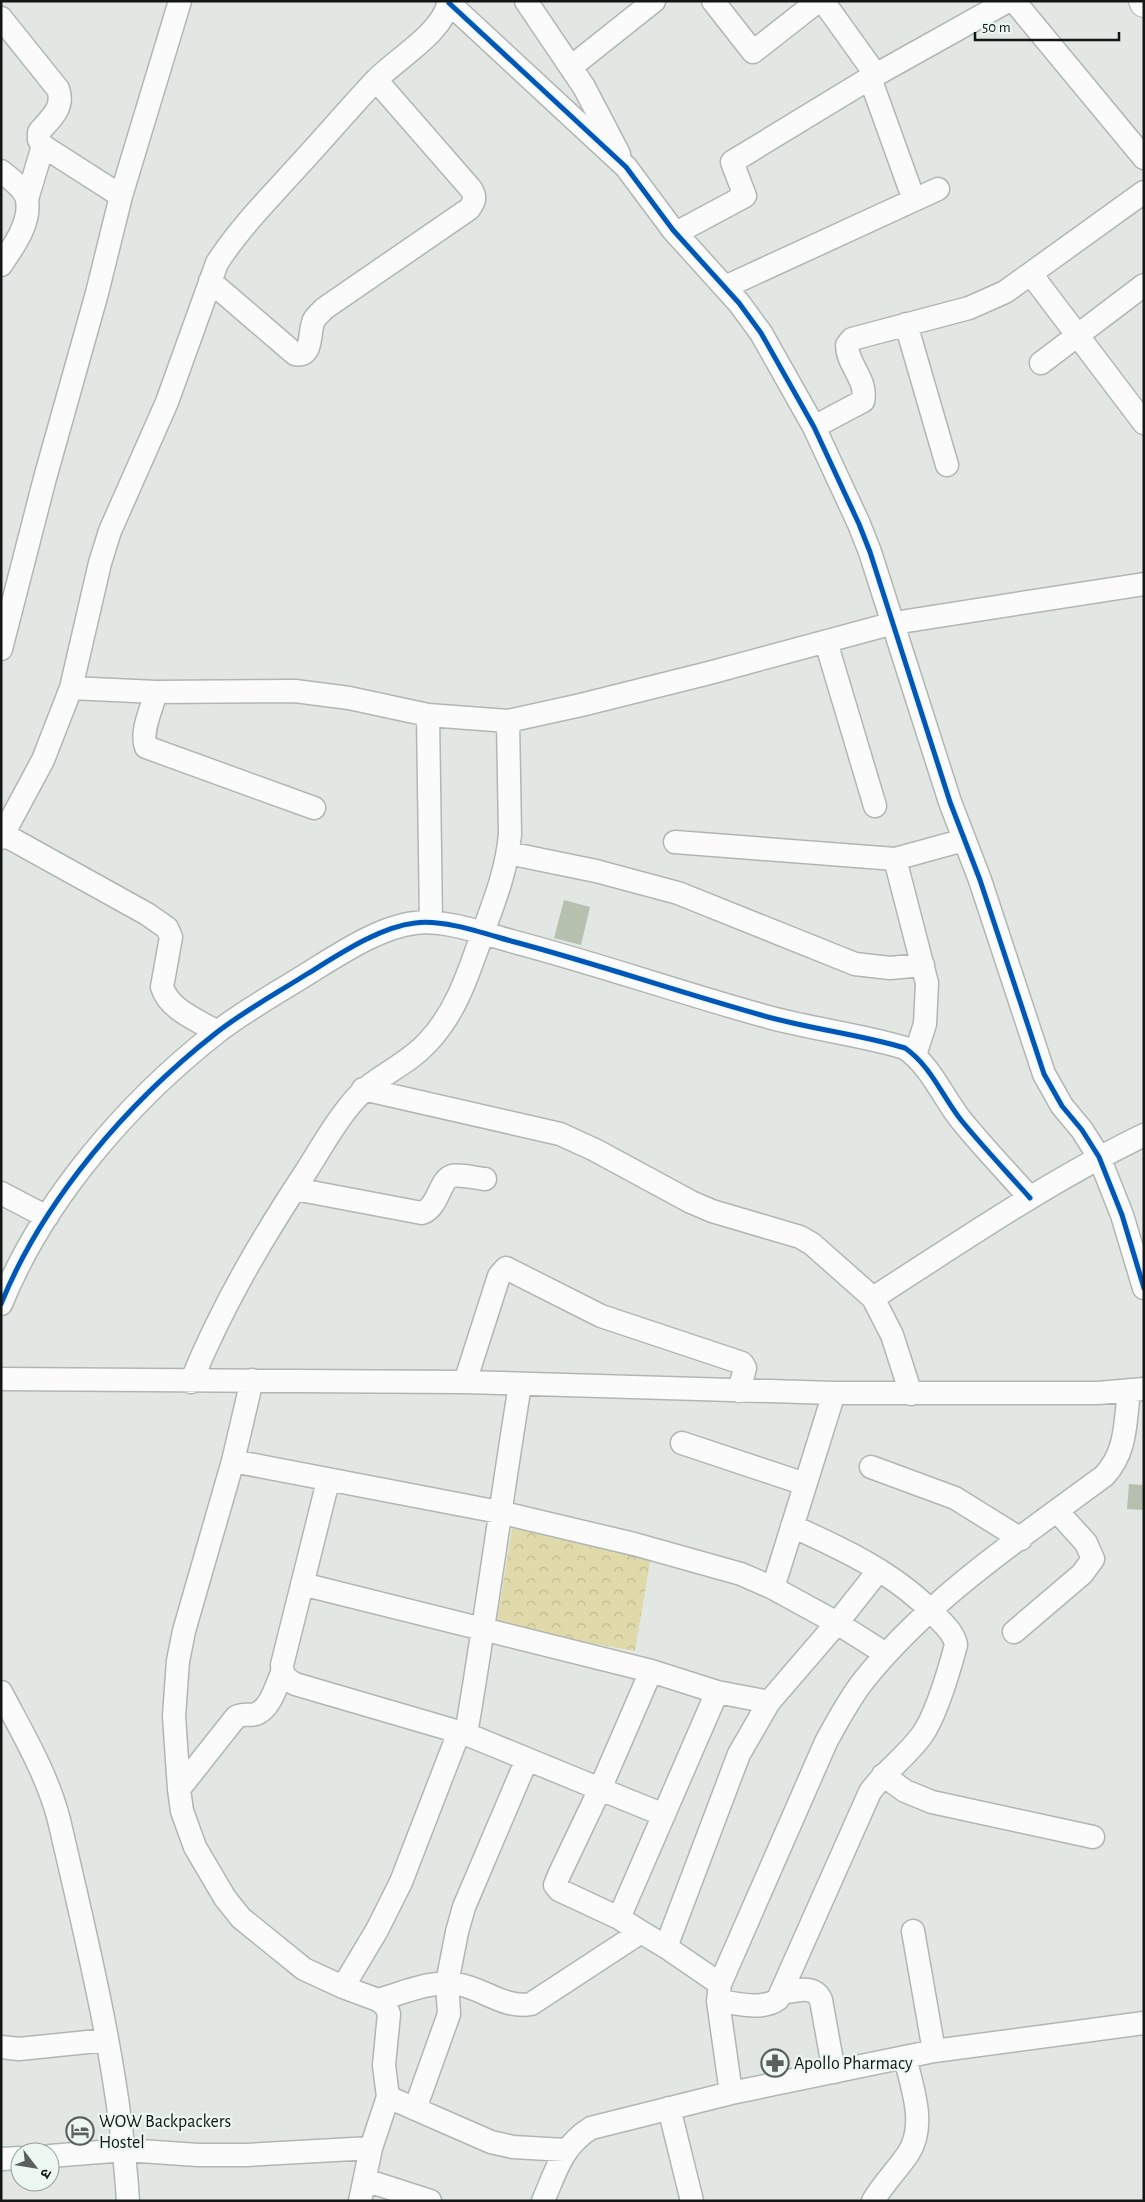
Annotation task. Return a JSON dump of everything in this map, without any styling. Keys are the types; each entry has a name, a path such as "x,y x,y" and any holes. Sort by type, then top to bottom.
{"street":[{"path":"2,641 97,293 121,196 180,1"},
{"path":"526,1 571,67 626,167 676,233 725,287 761,333 814,427 860,524 894,624 942,779 980,880 1044,1074 1062,1106 1082,1130 1099,1157 1122,1215 1144,1288"},
{"path":"571,67 654,1"},
{"path":"713,1 753,52 818,1"},
{"path":"823,1 873,76 914,200"},
{"path":"676,233 745,196 732,162 873,76 1008,1"},
{"path":"1014,1 1144,158"},
{"path":"217,1032 172,1004 164,995 162,987 171,937 167,928 147,914 2,836 43,760 71,688 100,563 110,531 167,402 210,281 228,247 260,206 376,80 436,27 444,16 449,2 626,167"},
{"path":"1,18 58,89 61,98 60,105 39,132 39,140 43,146 121,196"},
{"path":"210,281 295,354 300,355 306,352 308,348 314,320 325,308 469,209 474,201 474,195 470,189 376,80"},
{"path":"3,260 18,238 26,215 27,199 43,146"},
{"path":"1,171 19,186 27,199"},
{"path":"725,287 938,189"},
{"path":"814,427 863,401 865,393 847,353 848,344 860,336 987,302 1032,274 1144,192"},
{"path":"1032,274 1144,422"},
{"path":"1041,363 1144,285"},
{"path":"906,324 946,465"},
{"path":"71,688 156,692 295,691 349,698 428,715 508,721 581,705 894,624 1144,584"},
{"path":"826,642 875,806"},
{"path":"156,692 145,734 144,741 146,747 314,808"},
{"path":"428,715 431,922"},
{"path":"191,1382 227,1301 295,1188 350,1105 363,1089 374,1080 411,1058 427,1043 439,1028 466,981 498,894 508,852 510,834 508,721"},
{"path":"675,842 895,859 964,840"},
{"path":"508,852 596,871 678,893 855,964 882,968 923,965"},
{"path":"895,859 927,983 925,1024 915,1055"},
{"path":"1,1304 27,1251 47,1217 108,1136 162,1079 217,1032 340,954 398,926 415,923 431,922 483,933 562,954 764,1016 818,1030 905,1048 915,1055 929,1070 961,1119 1030,1198"},
{"path":"363,1089 543,1129 579,1142 691,1202 712,1211 800,1237 812,1244 873,1298 892,1335 910,1394"},
{"path":"873,1298 1030,1198 1099,1157 1144,1135"},
{"path":"295,1188 422,1213 432,1208 448,1178 454,1176 484,1179"},
{"path":"1,1194 47,1217"},
{"path":"466,1382 498,1276 506,1268 601,1316 742,1363 745,1368 739,1391"},
{"path":"1,1379 191,1382 252,1380 466,1382 834,1394 1098,1393 1136,1390 1114,1465 1104,1476 967,1579 931,1611 886,1654 845,1708 826,1742 719,1992 731,2093"},
{"path":"252,1380 233,1462 184,1631 178,1661 174,1716 179,1789 185,1821 195,1847 220,1890 241,1918 304,1969 343,1987 378,2000 385,2005 389,2014 384,2065 388,2097 371,2148 362,2190 430,2201"},
{"path":"343,1987 377,1930 401,1882 463,1733 484,1629 499,1512 520,1385"},
{"path":"773,1588 834,1394"},
{"path":"682,1442 805,1484"},
{"path":"233,1462 499,1512 634,1544 741,1574 773,1588 837,1623 886,1654"},
{"path":"871,1467 955,1498 1021,1539"},
{"path":"179,1789 236,1717 241,1714 252,1715 265,1708 282,1673 328,1481"},
{"path":"1014,1632 1082,1574 1093,1558 1086,1543 1057,1511"},
{"path":"651,1671 600,1790 555,1884 559,1890 619,1918 666,1947 719,1992 760,2006 772,2004 782,1993 864,1803 882,1776 915,1744 930,1722 956,1645 954,1636 931,1611 879,1570 853,1554 792,1526"},
{"path":"666,1947 739,1754 769,1702 837,1623 879,1570"},
{"path":"302,1584 651,1671 717,1692 769,1702"},
{"path":"282,1673 287,1680 295,1684 463,1733 664,1815"},
{"path":"1,1692 39,1764 54,1804 94,1967 125,2150 128,2201"},
{"path":"619,1918 717,1692"},
{"path":"415,2109 449,2014 448,1984 457,1932 464,1908 527,1759"},
{"path":"882,1776 905,1791 932,1802 1093,1837"},
{"path":"913,1931 934,2050"},
{"path":"378,2000 435,1984 448,1984 460,1985 521,2006 531,2004 641,1932"},
{"path":"782,1993 812,1989 818,1993 822,2000 834,2072"},
{"path":"543,2201 565,2150 577,2136 591,2128 731,2093 934,2050 1144,2023"},
{"path":"1,2048 19,2049 107,2040"},
{"path":"873,2201 909,2152 917,2135 918,2119 906,2056"},
{"path":"388,2097 492,2142 513,2147 565,2150"},
{"path":"669,2108 692,2201"},
{"path":"60,2155 125,2150 198,2155 247,2155 371,2148"}],"green space":[{"path":"513,1524 651,1556 635,1651 496,1626"}],"building":[{"path":"564,900 590,907 581,945 554,938"},
{"path":"1129,1484 1144,1485 1144,1510 1127,1509"}],"cycle path":[{"path":"449,3 626,167 673,230 739,303 761,333 814,427 870,552 950,802 980,880 1044,1074 1062,1106 1082,1130 1099,1157 1122,1215 1144,1288"},
{"path":"1,1304 19,1265 40,1227 64,1191 91,1155 120,1122 183,1060 238,1017 345,951 387,930 415,923 438,923 476,931 761,1015 905,1048 922,1063 961,1120 1030,1198"}],"place":[{"name":"Apollo Pharmacy","path":"775,2063"},
{"name":"WOW Backpackers Hostel","path":"80,2131"}]}
